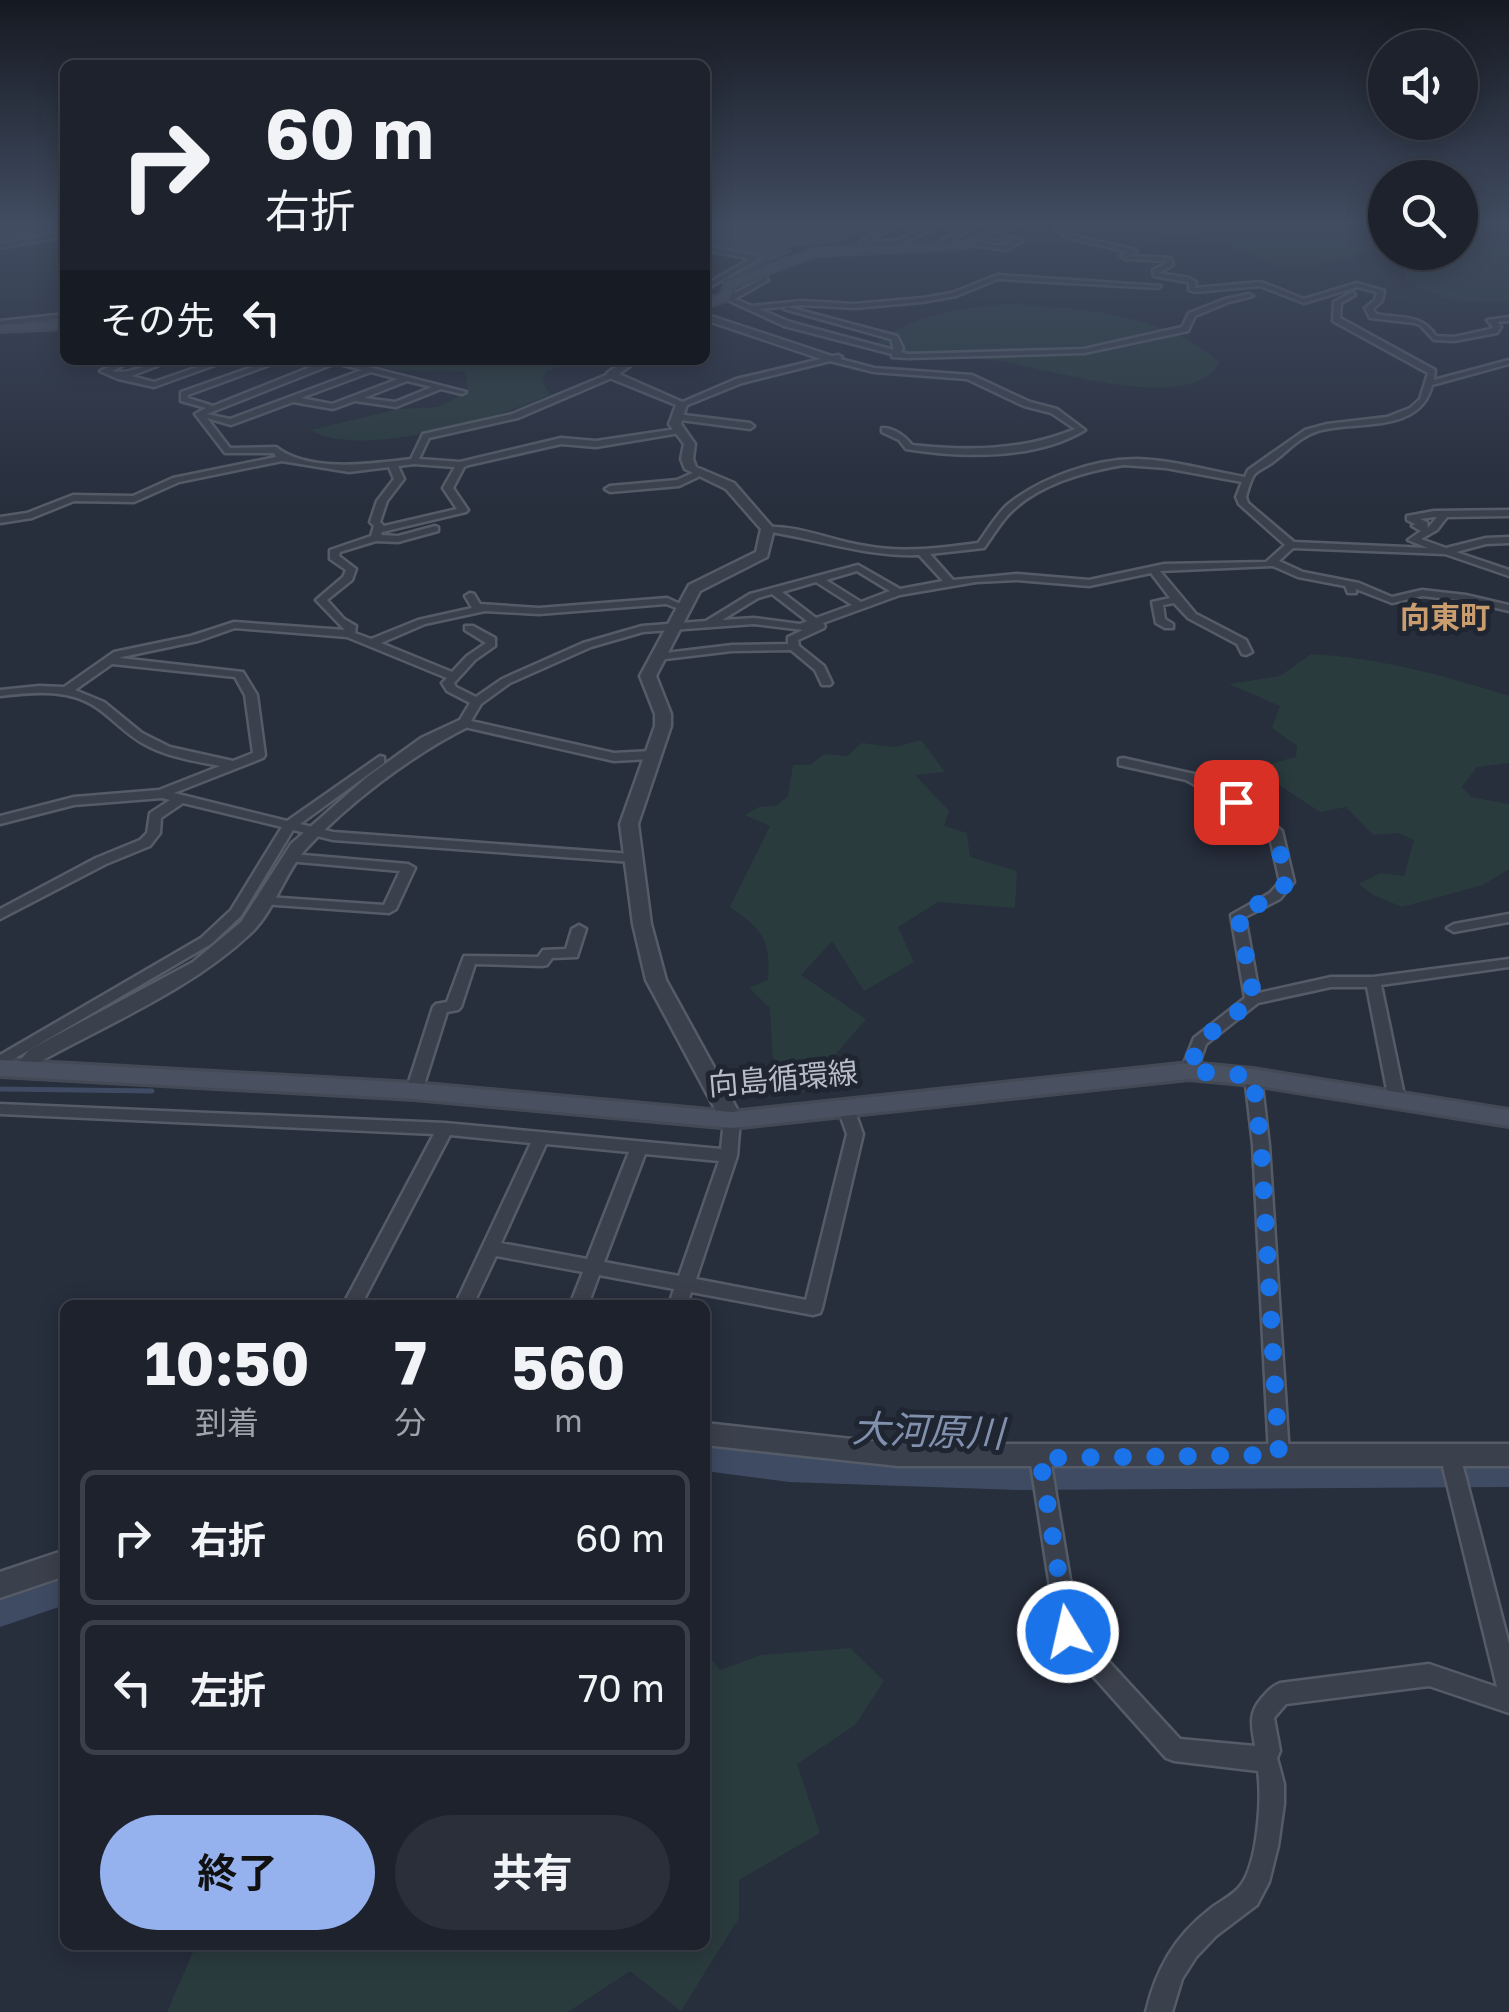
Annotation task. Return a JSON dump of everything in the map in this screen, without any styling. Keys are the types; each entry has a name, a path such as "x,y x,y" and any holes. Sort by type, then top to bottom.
{"main road":[{"path":"0,326 60,325"},
{"name":"向島循環線","path":"8,1067 414,1090 732,1120 1189,1071 1253,1076 1509,1118"}],"street":[{"path":"0,326 59,317"},
{"path":"771,317 894,354 942,358 976,353 1084,352 1185,330 1191,317"},
{"path":"816,317 894,338 899,348 894,354"},
{"path":"1336,317 1432,372 1422,402 1393,417 1324,427 1298,436 1276,451 1268,462 1254,468 1241,498 1244,504 1291,545 1443,552 1509,540"},
{"path":"1380,317 1421,322 1429,326 1434,338 1454,339 1494,331 1497,327 1491,320 1509,319"},
{"path":"710,319 874,370 969,377 1054,412 1082,430 1030,448 966,452 909,447 902,438 885,430"},
{"path":"0,520 29,516 73,498 134,499 176,480 282,458 348,468 414,461 461,465 562,441 596,444 679,417 740,381 871,348"},
{"path":"1427,384 1509,362"},
{"path":"119,365 104,372 184,394 265,365"},
{"path":"119,378 155,365"},
{"path":"154,385 211,365"},
{"path":"199,414 321,365"},
{"path":"352,365 462,392"},
{"path":"414,461 426,436 515,416 626,365"},
{"path":"199,414 231,422 369,370"},
{"path":"611,375 679,417 750,426"},
{"path":"292,400 322,408 405,379"},
{"path":"355,399 396,405 439,387"},
{"path":"184,394 184,399 210,407"},
{"path":"199,414 228,451 276,450 282,458"},
{"path":"679,417 690,443 686,459 697,474 730,486 768,529 808,533 880,552 981,546 1016,504 1068,478 1111,466 1134,462 1158,464 1247,480"},
{"path":"376,534 375,522 382,501 399,479 393,465"},
{"path":"349,634 352,628 321,600 348,578 351,569 334,557 336,550 376,534 463,510 448,488 461,465"},
{"path":"610,489 679,483 697,474"},
{"path":"1429,530 1410,518 1509,513"},
{"path":"1443,515 1412,540 1509,574"},
{"path":"376,534 398,539 435,529"},
{"path":"680,1300 729,1156 732,1120 656,980 629,824 663,726 663,714 648,676 656,657 694,588 762,554 768,529"},
{"path":"1275,563 1291,545"},
{"path":"922,552 950,583"},
{"path":"8,1067 200,966 248,926 292,858 315,832 427,741 464,723 476,702 506,680 587,645 678,616 710,623 754,620 793,627 898,592 950,583 1017,577 1089,582 1153,569 1275,563 1293,576 1351,587 1366,586 1376,596 1388,599 1402,600 1416,592 1509,608"},
{"path":"710,623 723,612 774,591 858,568 898,592"},
{"path":"1153,569 1192,616 1242,642 1246,652"},
{"path":"818,579 859,605"},
{"path":"774,591 820,626 792,639 794,647 820,668 826,683"},
{"path":"470,596 480,610"},
{"path":"372,643 422,622 480,610 542,612 667,600 678,616"},
{"path":"1170,626 1160,621 1157,602 1177,600"},
{"path":"66,691 130,650 176,643 234,625 349,634 452,676"},
{"path":"469,628 491,640 491,644 452,676 451,689 476,702"},
{"path":"656,657 732,648 794,647"},
{"path":"0,820 74,801 161,794 260,755 251,695 239,674 110,660"},
{"path":"0,693 25,689 66,691 98,702 142,739 176,754 235,764"},
{"path":"464,723 614,757 651,755"},
{"path":"8,1067 206,941 236,913 290,826 380,760"},
{"path":"1123,762 1190,777 1236,802 1275,831 1287,882 1275,896 1238,914 1254,999"},
{"path":"161,794 315,832 632,858"},
{"path":"0,915 100,861 145,844 153,832 154,816 180,799"},
{"path":"267,901 389,909 408,868 292,858"},
{"path":"1454,928 1509,918"},
{"path":"414,1090 441,1006 453,1006 470,959 542,962 548,953 572,954 579,928"},
{"path":"1189,1071 1199,1042 1254,999 1331,982 1373,982 1509,963"},
{"path":"1373,982 1397,1100"},
{"path":"1253,1076 1261,1145 1279,1455"},
{"path":"490,1248 814,1308 855,1134 845,1106"},
{"path":"0,1109 444,1129 729,1156"},
{"path":"355,1300 444,1129"},
{"path":"466,1300 541,1138"},
{"path":"580,1300 639,1147"},
{"path":"710,1435 898,1455 1509,1455"},
{"path":"1040,1458 1068,1632 1174,1750 1258,1761 1264,1758 1268,1751 1262,1715 1280,1694 1429,1675 1509,1702"},
{"path":"1456,1474 1509,1688"},
{"path":"0,1585 60,1565"},
{"path":"1159,2012 1165,1982 1190,1941 1250,1894 1266,1841 1274,1794 1270,1765 1264,1758"}],"shaded area":[{"path":"1123,317 1173,333 1219,362 1204,378 1181,386 1151,387 1000,361 880,349 877,343 890,333 922,319"},
{"path":"384,365 561,365 546,372 542,381 550,394 466,424 395,438 361,440 333,438 311,430 398,409 438,407 468,392 465,372"},
{"path":"1311,654 1411,669 1509,696 1509,763 1477,767 1462,787 1471,797 1509,804 1509,869 1483,885 1402,907 1373,895 1359,884 1380,873 1404,876 1414,840 1398,833 1373,835 1346,807 1320,812 1270,779 1271,764 1296,757 1297,746 1272,728 1280,706 1229,684 1280,676"},
{"path":"921,740 945,772 915,775 949,811 944,826 967,833 970,857 1017,871 1015,908 938,902 898,927 914,962 864,991 832,941 801,975 866,1019 836,1054 817,1090 775,1098 770,1008 749,988 768,980 766,945 757,929 730,907 770,826 745,815 759,807 776,806 788,796 793,765 810,765 824,754 847,756 862,743 895,747"},
{"path":"850,1648 884,1681 855,1725 797,1764 820,1833 739,1880 739,1918 681,2011 630,1971 568,2012 167,2012 194,1950 710,1950 710,1657 720,1670 761,1655"}],"waterway":[{"path":"0,1089 152,1091"},
{"name":"大河原川","path":"710,1455 789,1465 1016,1473 1509,1470"},
{"name":"大河原川","path":"0,1607 60,1588"}],"district":[{"name":"向東町","path":"1445,617"}],"route":[{"path":"1068,1632 1040,1458 1279,1455 1261,1145 1253,1076 1189,1071 1199,1042 1254,999 1238,914 1275,896 1287,882 1280,867 1275,831 1236,802"}]}
